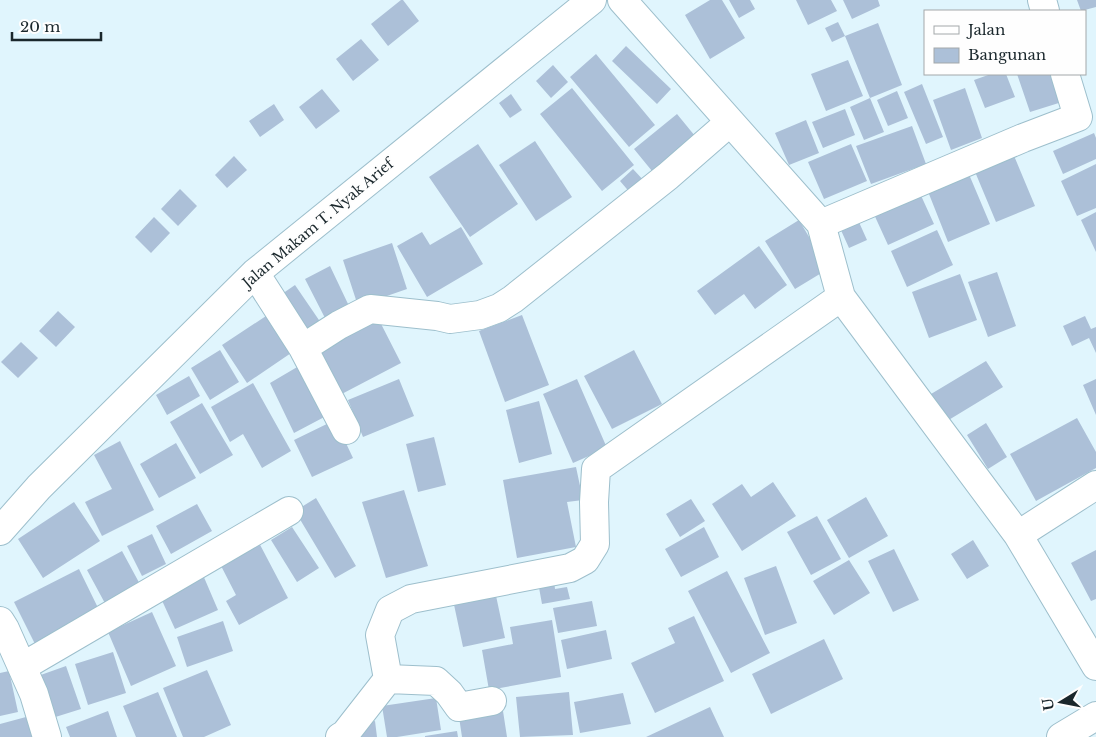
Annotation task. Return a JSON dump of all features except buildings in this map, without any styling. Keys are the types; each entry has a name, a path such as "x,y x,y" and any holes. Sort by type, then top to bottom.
{"street":[{"name":"Jalan Makam T. Nyak Arief","path":"0,531 39,487 255,273 592,0"},
{"path":"622,0 821,224 841,297 1018,535 1096,666"},
{"path":"821,224 1023,138 1087,114 1066,75"},
{"path":"303,348 339,325 370,309 450,319 480,315 499,308 513,299 668,176 730,122"},
{"path":"255,273 303,348 346,430"},
{"path":"340,737 345,734 388,679 380,635 390,610 411,599 570,568 585,560 595,544 594,502 596,469 841,297"},
{"path":"1018,535 1096,485"},
{"path":"22,667 289,511"},
{"path":"0,621 6,629 34,694 47,737"},
{"path":"388,679 436,681 449,693 459,707 492,701"},
{"path":"1061,737 1096,716"}]}
